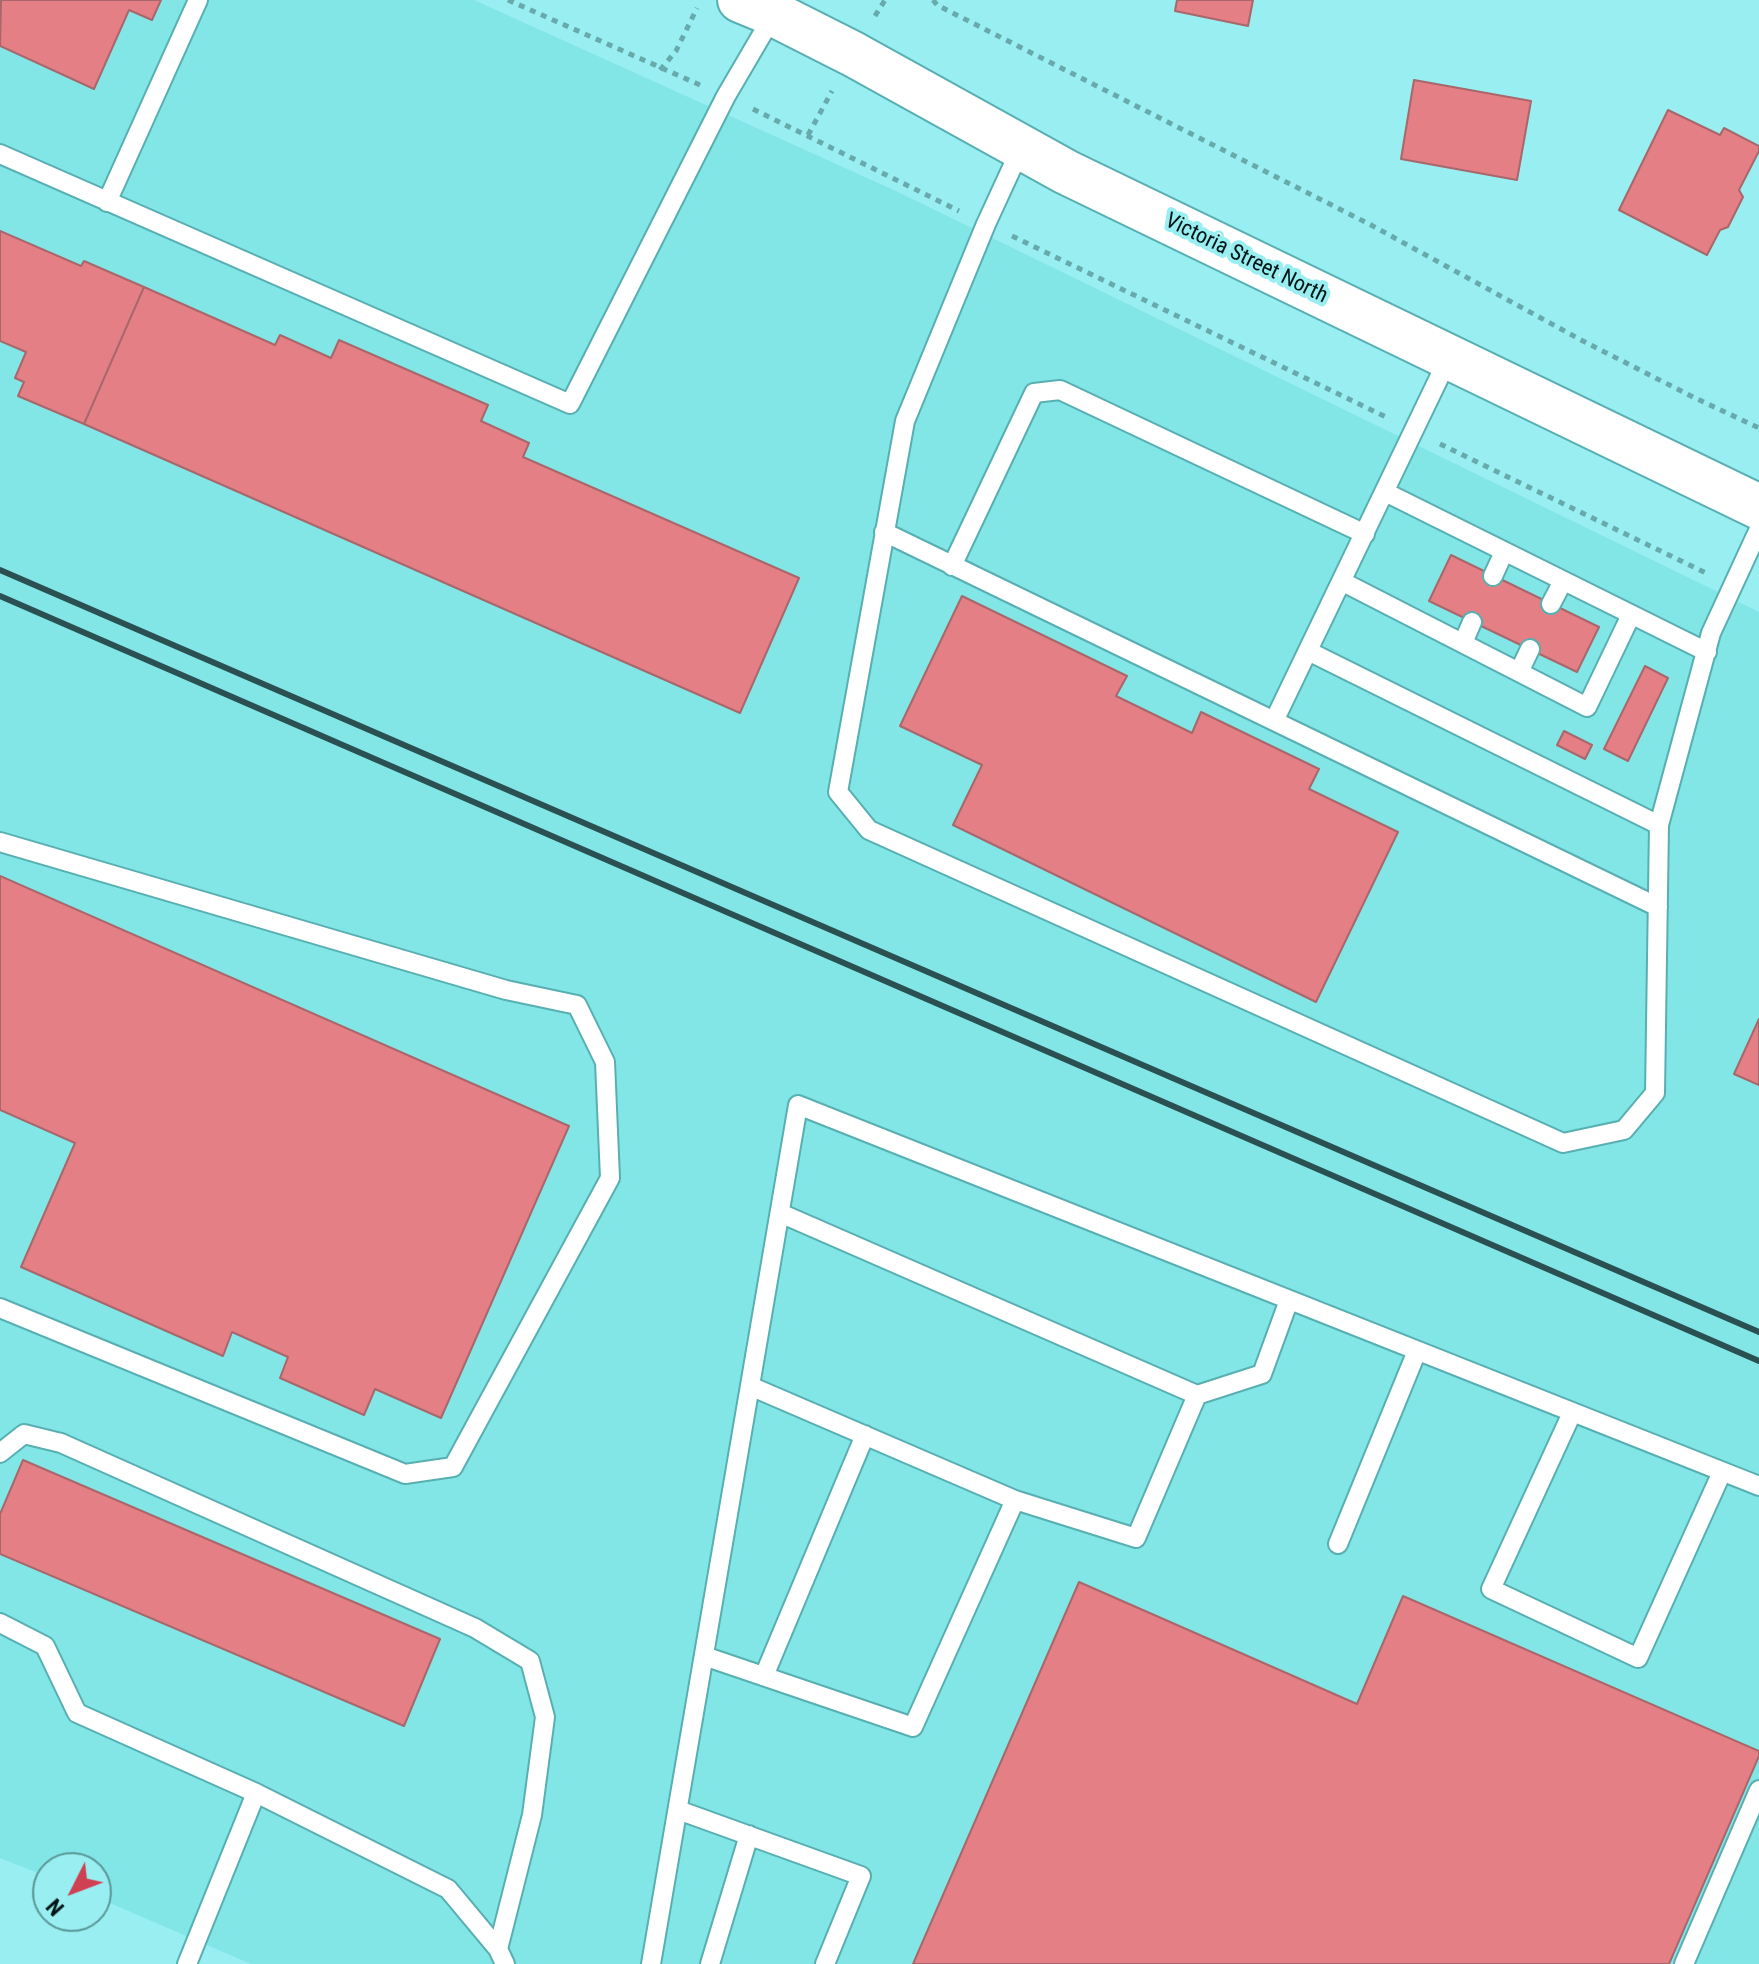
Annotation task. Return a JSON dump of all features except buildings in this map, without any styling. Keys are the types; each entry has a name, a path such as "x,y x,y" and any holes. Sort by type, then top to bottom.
{"main road":[{"name":"Victoria Street North","path":"757,7 853,54 1066,172 1759,507"}],"lane":[{"path":"107,202 198,0"},
{"path":"0,154 570,404 726,96 757,7"},
{"path":"1021,148 986,224 905,421 838,792 869,830 1563,1143 1624,1130 1655,1093 1659,825 1711,633 1759,529"},
{"path":"1274,721 1310,652 1449,357"},
{"path":"952,566 1034,393 1060,390 1365,534"},
{"path":"1385,492 1707,652"},
{"path":"884,532 1658,907"},
{"path":"1493,576 1504,552"},
{"path":"1551,604 1563,581"},
{"path":"1343,582 1587,707 1631,615"},
{"path":"1463,643 1472,622"},
{"path":"1519,672 1530,649"},
{"path":"1310,652 1659,825"},
{"path":"0,842 506,990 577,1005 605,1062 610,1178 453,1467 405,1474 0,1308"},
{"path":"651,1964 798,1105 1759,1486"},
{"path":"780,1213 1197,1395 1262,1374 1289,1300"},
{"path":"1338,1544 1417,1351"},
{"path":"750,1386 1015,1500 1136,1538 1197,1395"},
{"path":"1572,1413 1491,1589 1638,1658 1722,1472"},
{"path":"0,1453 24,1434 61,1443 475,1628 530,1661 545,1717 532,1815 502,1956"},
{"path":"764,1676 865,1435"},
{"path":"704,1656 913,1727 1015,1500"},
{"path":"0,1623 45,1646 77,1713 256,1793 448,1889 502,1956"},
{"path":"1684,1964 1759,1790"},
{"path":"187,1964 256,1793"},
{"path":"678,1810 861,1876 825,1964"},
{"path":"710,1964 749,1835"}],"path":[{"path":"508,0 690,81"},
{"path":"660,70 676,51 701,0"},
{"path":"933,0 937,5 1371,225 1581,340 1759,428"},
{"path":"767,116 1733,586"},
{"path":"808,135 818,116"}],"shaded area":[{"path":"0,0 474,0 898,192 1759,612 1759,1964 251,1964 112,1904 112,1852 32,1852 32,1871 0,1858"}],"railway":[{"path":"0,570 1759,1332"},
{"path":"0,596 1759,1361"}]}
